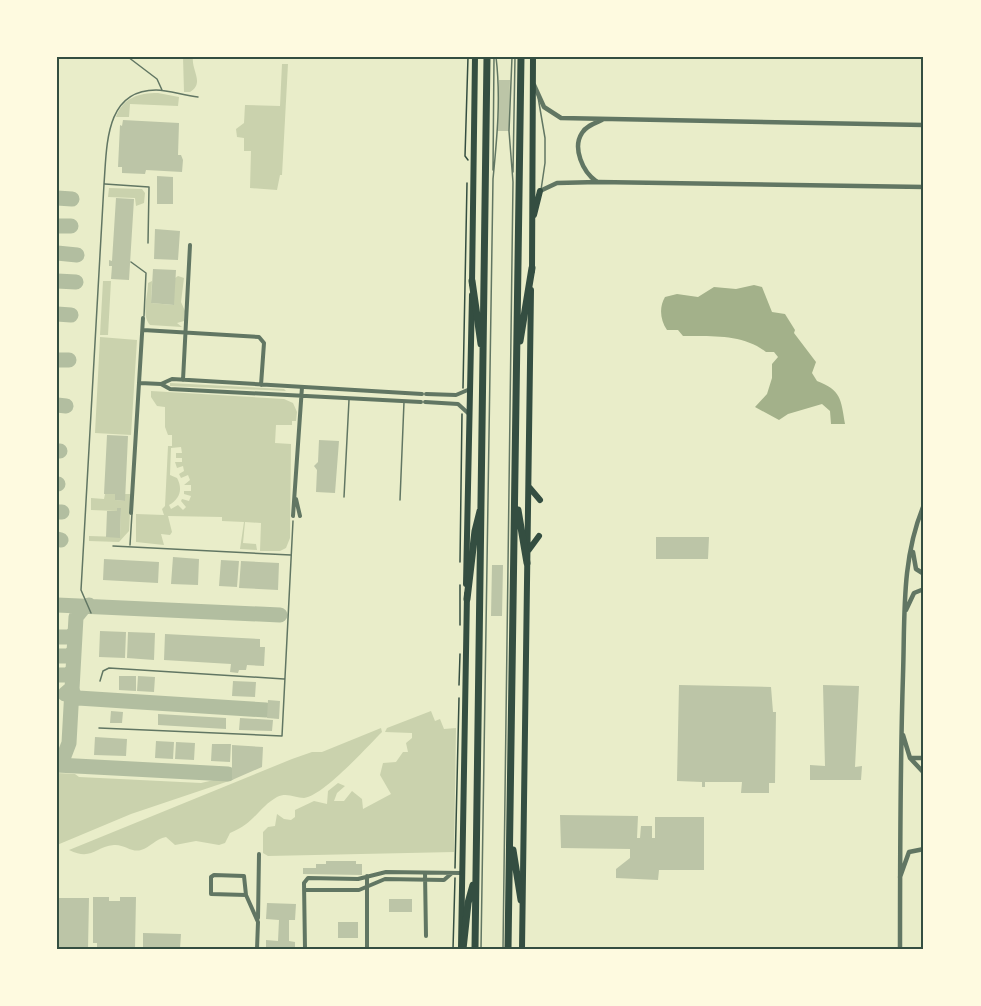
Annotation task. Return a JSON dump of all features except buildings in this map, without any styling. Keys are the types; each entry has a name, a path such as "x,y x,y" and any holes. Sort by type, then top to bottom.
{"highway":[{"path":"462,949 456,873 467,599 475,57"},
{"path":"475,949 488,57"},
{"path":"508,949 521,57"},
{"path":"522,949 533,57"},
{"path":"532,225 540,191"},
{"path":"517,355 532,268"},
{"path":"472,281 484,364"},
{"path":"529,487 540,500"},
{"path":"515,494 528,563"},
{"path":"467,599 475,531 482,509"},
{"path":"528,551 539,536"},
{"path":"510,828 521,900"},
{"path":"462,949 468,903 476,874"}],"street":[{"path":"532,81 547,110 557,117 924,126"},
{"path":"598,182 584,168 579,144 583,131 604,119"},
{"path":"540,191 557,183 598,182 923,187"},
{"path":"183,380 190,245"},
{"path":"131,513 143,318"},
{"path":"143,330 185,331 261,338 264,348 261,385"},
{"path":"161,384 172,379 453,396 470,388"},
{"path":"140,383 161,384 170,389 453,404 462,407 470,414"},
{"path":"289,396 290,386"},
{"path":"293,518 302,387"},
{"path":"453,396 453,404"},
{"path":"296,498 300,516"},
{"path":"902,949 899,879 905,586 912,546 924,505"},
{"path":"912,546 916,569 924,574"},
{"path":"905,614 914,593 924,589"},
{"path":"901,730 910,758 924,773"},
{"path":"910,758 924,758"},
{"path":"899,879 909,852 924,849"},
{"path":"257,949 259,854"},
{"path":"305,949 304,890 308,878 350,879 386,872 456,873"},
{"path":"425,873 426,936"},
{"path":"304,890 368,887 385,879 444,880 456,873"},
{"path":"246,895 211,894 211,877 214,875 244,876 246,895 258,922"},
{"path":"367,876 367,949"}],"lane":[{"path":"128,57 157,79 162,91"},
{"path":"493,179 498,131 499,80 495,57"},
{"path":"482,949 495,57"},
{"path":"513,57 509,131 513,182"},
{"path":"503,949 513,57"},
{"path":"91,613 81,590 104,183 110,130 118,105 137,92 162,91 198,97"},
{"path":"538,96 545,138 545,163 540,191"},
{"path":"104,183 149,187 148,243"},
{"path":"132,262 146,271 143,318"},
{"path":"344,497 349,399"},
{"path":"400,500 404,401"},
{"path":"130,546 131,513"},
{"path":"99,728 282,736 293,518"},
{"path":"112,546 292,555"},
{"path":"100,681 103,671 109,668 285,679"}],"path":[{"path":"467,168 468,57"},
{"path":"463,393 467,177"},
{"path":"460,570 462,407"},
{"path":"460,578 461,628"},
{"path":"453,949 460,650"}],"shaded area":[{"path":"183,57 193,57 197,85 190,92 184,92"},
{"path":"282,64 288,64 282,175 280,175 277,190 250,188 251,151 244,151 244,138 237,137 236,129 244,123 245,105 280,106"},
{"path":"158,93 179,97 178,106 130,104 129,117 116,117 123,105 132,98"},
{"path":"109,188 142,189 145,193 144,203 136,206 135,198 108,197"},
{"path":"178,276 184,278 181,302 185,311 184,321 177,323 182,327 150,325 145,311 148,283 152,281 151,303 173,305 175,278"},
{"path":"103,281 111,281 108,335 100,335"},
{"path":"754,285 762,287 772,312 785,314 795,330 794,333 816,362 812,373 817,381 831,388 838,396 845,424 831,424 830,411 822,404 788,414 779,420 755,407 767,394 772,378 772,364 778,357 774,352 766,352 737,339 683,336 678,330 667,330 665,326 661,309 665,297 677,294 698,297 714,287 736,289"},
{"path":"100,337 137,340 131,435 95,433"},
{"path":"170,383 284,389 286,391 170,386"},
{"path":"151,391 284,399 293,403 297,412 296,421 292,421 292,425 276,425 275,443 291,444 290,538 286,548 280,551 260,551 261,523 245,522 243,543 256,544 257,550 240,549 244,522 222,521 222,517 168,516 172,532 170,535 161,534 164,545 136,542 136,514 164,515 162,509 165,506 168,446 172,446 172,435 168,435 165,427 165,407 157,406 151,397","holes":["181,447 182,453 176,453 176,458 182,458 182,462 175,462 177,468 183,466 184,471 179,474 181,478 188,475 190,480 184,485 191,485 191,491 184,491 184,494 191,496 189,501 182,499 186,507 183,510 178,505 171,509 169,505 176,500 180,490 177,478 170,475 171,448"]},
{"path":"105,494 115,494 115,500 125,501 125,494 131,494 129,531 119,542 89,541 89,536 120,537 121,509 117,511 91,510 91,498 104,499"},
{"path":"431,711 435,721 440,719 444,729 456,728 454,852 268,856 263,853 263,832 268,827 275,826 277,814 284,819 291,820 295,817 295,810 314,801 327,804 328,791 338,783 345,786 337,793 334,801 344,801 352,791 362,799 363,809 391,794 380,775 383,763 396,762 403,752 408,752 406,743 412,738 412,733 385,732 387,728"},
{"path":"381,728 382,732 345,770 322,789 304,798 288,795 277,797 245,825 230,833 225,843 219,845 196,841 175,845 166,837 138,851 114,845 88,854 69,850 292,759 312,752 322,752"},
{"path":"57,773 75,774 79,777 201,783 227,777 232,780 131,814 57,845"}],"taxiway":[{"path":"57,198 72,199"},
{"path":"57,226 71,226"},
{"path":"57,253 77,255"},
{"path":"57,281 76,282"},
{"path":"57,314 71,315"},
{"path":"57,360 69,360"},
{"path":"57,405 66,406"},
{"path":"57,512 62,512"},
{"path":"57,539 61,540"},
{"path":"57,605 280,615"},
{"path":"57,762 64,756 69,743 76,617 84,607 89,605"},
{"path":"57,637 70,637 75,632"},
{"path":"57,656 69,656 74,651"},
{"path":"57,675 68,675 73,670"},
{"path":"65,694 72,688 73,694 78,698 266,710"},
{"path":"57,765 228,774"}]}
